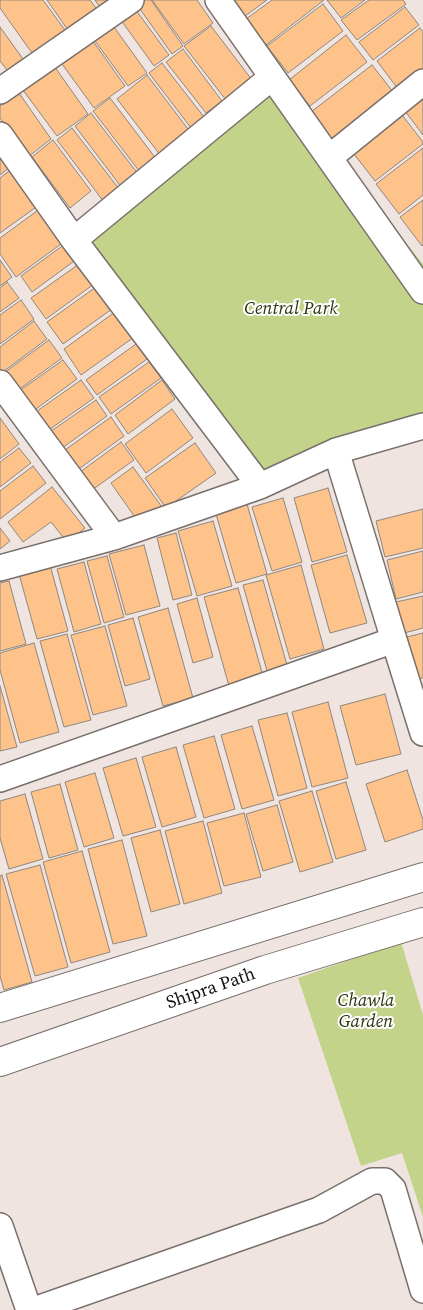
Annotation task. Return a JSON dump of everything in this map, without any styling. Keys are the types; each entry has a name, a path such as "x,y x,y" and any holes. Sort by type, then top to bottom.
{"street":[{"path":"0,91 131,0"},
{"path":"218,0 423,291"},
{"path":"74,240 272,77"},
{"path":"330,157 423,82"},
{"path":"0,135 74,240 260,486"},
{"path":"0,383 114,537"},
{"path":"0,568 114,537 260,486 336,451 423,426"},
{"path":"336,451 423,733"},
{"path":"0,779 394,640"},
{"path":"0,1008 423,877"},
{"name":"Shipra Path","path":"0,1062 265,970 423,922"},
{"path":"34,1310 319,1210 372,1181 385,1181 393,1188 423,1290"},
{"path":"0,1226 29,1310"}],"green space":[{"name":"Central Park","path":"272,77 423,264 423,431 260,486 74,240"},
{"name":"Chawla Garden","path":"401,942 423,1015 423,1217 402,1153 361,1166 298,978"}],"building":[{"path":"0,0 43,0 70,37 37,60 0,8"},
{"path":"47,0 90,0 101,15 72,36"},
{"path":"95,0 113,0 101,9"},
{"path":"145,0 151,0 183,46 172,54 137,5"},
{"path":"152,0 197,0 213,23 184,44"},
{"path":"233,0 267,0 245,16"},
{"path":"272,0 324,0 266,45 246,19"},
{"path":"327,0 365,0 341,18"},
{"path":"369,0 403,0 406,4 357,40 341,20"},
{"path":"323,4 343,31 288,73 267,46"},
{"path":"133,6 169,55 154,66 118,16"},
{"path":"405,7 419,25 373,60 359,42"},
{"path":"109,20 147,73 128,86 90,34"},
{"path":"211,26 252,80 226,100 184,46"},
{"path":"0,27 23,59 7,70 0,61"},
{"path":"420,28 423,32 423,76 401,93 377,61"},
{"path":"88,34 125,86 94,108 57,57"},
{"path":"346,35 367,62 310,106 289,80"},
{"path":"183,49 222,101 206,113 166,62"},
{"path":"52,63 88,114 57,136 20,86"},
{"path":"162,63 204,117 191,128 149,73"},
{"path":"372,65 397,97 335,144 311,112"},
{"path":"147,75 194,137 164,160 117,99"},
{"path":"423,91 423,135 402,107"},
{"path":"19,93 51,139 28,157 0,118 0,106"},
{"path":"110,98 160,164 143,176 93,111"},
{"path":"399,111 423,144 375,181 350,149"},
{"path":"91,113 142,179 125,192 75,126"},
{"path":"72,128 123,194 107,206 57,140"},
{"path":"53,140 91,191 70,208 32,157"},
{"path":"423,148 423,195 399,214 376,184"},
{"path":"0,153 10,167 0,175"},
{"path":"13,168 39,205 0,233 0,178"},
{"path":"423,200 423,245 422,246 400,217"},
{"path":"41,208 65,241 16,277 0,254 0,238"},
{"path":"65,244 77,259 32,292 21,276"},
{"path":"0,260 12,277 0,286"},
{"path":"79,264 94,284 46,319 31,298"},
{"path":"7,282 19,298 0,312 0,288"},
{"path":"96,287 112,309 63,344 47,322"},
{"path":"21,300 34,319 0,344 0,315"},
{"path":"119,309 137,335 81,375 64,349"},
{"path":"34,321 47,339 0,374 0,347"},
{"path":"49,340 62,358 14,393 1,375"},
{"path":"136,344 147,359 97,395 86,380"},
{"path":"63,360 77,379 29,414 15,394"},
{"path":"149,362 161,378 111,414 99,397"},
{"path":"81,380 94,398 43,434 30,416"},
{"path":"162,380 175,399 128,434 115,415"},
{"path":"96,400 107,416 55,453 44,436"},
{"path":"172,409 193,438 146,473 125,444"},
{"path":"111,417 124,436 72,474 58,455"},
{"path":"0,418 19,444 0,459"},
{"path":"121,442 134,460 92,490 80,472"},
{"path":"195,443 216,473 166,508 145,478"},
{"path":"19,448 31,463 0,487 0,462"},
{"path":"33,466 46,483 0,519 0,491"},
{"path":"133,467 162,507 139,523 111,483"},
{"path":"52,487 85,528 67,542 51,522 23,542 8,522"},
{"path":"328,488 347,552 312,562 294,498"},
{"path":"283,498 302,562 272,571 252,507"},
{"path":"247,504 267,574 236,583 216,514"},
{"path":"423,509 423,548 385,557 376,521"},
{"path":"213,521 232,586 197,596 178,531"},
{"path":"0,528 10,541 0,549"},
{"path":"176,533 192,595 173,600 157,538"},
{"path":"144,545 160,606 126,615 109,554"},
{"path":"423,551 423,592 396,599 387,560"},
{"path":"347,555 367,623 330,633 311,565"},
{"path":"107,556 124,617 104,623 87,561"},
{"path":"84,562 101,624 74,632 57,569"},
{"path":"50,565 68,631 37,639 19,574"},
{"path":"301,565 324,649 290,659 266,575"},
{"path":"263,580 287,665 267,671 243,585"},
{"path":"9,581 26,644 0,651 0,583"},
{"path":"238,588 263,676 229,686 204,597"},
{"path":"423,596 423,628 404,633 396,602"},
{"path":"197,598 213,657 193,663 177,604"},
{"path":"168,608 193,698 163,706 138,617"},
{"path":"133,618 150,679 125,686 108,625"},
{"path":"105,626 127,706 93,715 71,635"},
{"path":"423,633 423,678 417,679 407,637"},
{"path":"67,634 91,720 64,727 40,641"},
{"path":"34,643 59,732 20,743 0,670 0,653"},
{"path":"0,686 17,747 0,751"},
{"path":"385,694 401,754 356,765 340,706"},
{"path":"328,702 348,778 312,787 292,712"},
{"path":"287,713 307,788 278,796 258,720"},
{"path":"252,726 274,800 242,809 221,735"},
{"path":"214,736 235,809 204,818 183,745"},
{"path":"176,747 196,817 162,827 142,757"},
{"path":"136,758 156,827 123,836 103,768"},
{"path":"407,770 423,820 423,829 385,842 366,784"},
{"path":"95,773 114,838 84,847 65,782"},
{"path":"346,782 366,850 336,859 316,791"},
{"path":"60,784 78,850 49,858 31,792"},
{"path":"312,791 333,862 300,872 279,801"},
{"path":"25,794 43,859 9,869 0,838 0,801"},
{"path":"277,805 293,862 263,871 246,814"},
{"path":"244,813 261,877 224,886 207,823"},
{"path":"203,821 222,893 184,904 165,831"},
{"path":"160,830 180,904 151,912 131,838"},
{"path":"122,840 147,936 113,944 88,849"},
{"path":"82,851 110,952 71,963 43,862"},
{"path":"40,865 68,967 35,976 6,874"},
{"path":"2,875 32,982 4,990 0,976 0,876"}]}
